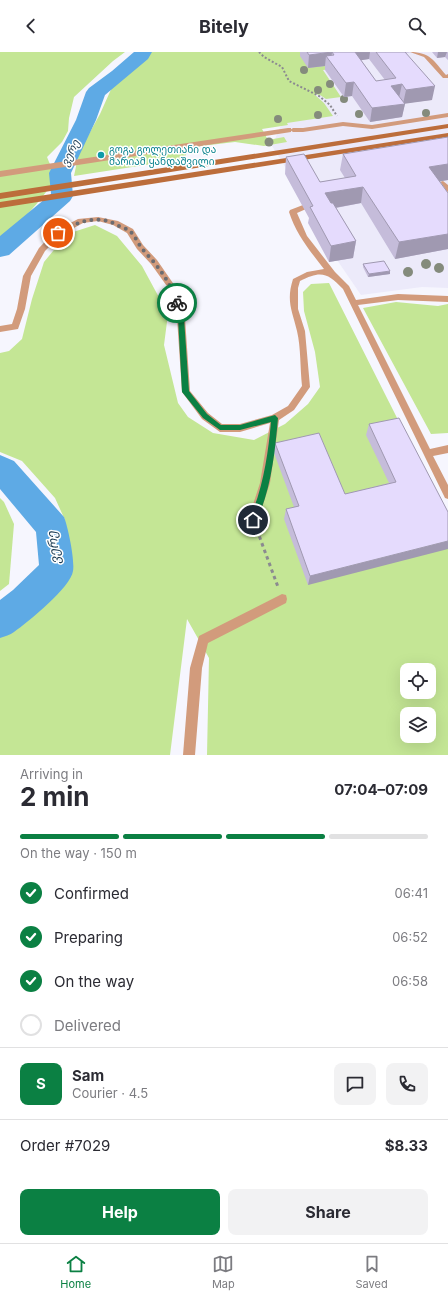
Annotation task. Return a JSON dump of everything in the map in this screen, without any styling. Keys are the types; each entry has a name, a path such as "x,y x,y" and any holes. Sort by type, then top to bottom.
{"main road":[{"path":"0,205 271,159 448,126"},
{"path":"0,196 448,135"}],"street":[{"path":"0,174 290,130"}],"lane":[{"path":"413,52 426,56 445,77 448,76"},
{"path":"290,130 303,130 343,124 372,127 448,115"},
{"path":"427,186 443,183 448,190"},
{"path":"303,207 293,212 295,221 332,274 346,288 448,495"},
{"path":"0,329 15,327 21,309 27,276 42,250 58,233 81,221 98,219 115,223 130,231 140,247 154,262 173,289 181,318 186,392 205,416 220,428 240,428 275,418 291,408 306,387 301,331 294,309 294,288 297,279 307,274 317,272 332,274"},
{"path":"354,303 398,297 448,299"},
{"path":"253,520 262,501 272,447 275,418"},
{"path":"427,453 448,449"},
{"path":"189,755 196,668 203,640 282,599"}],"path":[{"path":"259,52 264,57 282,67 290,81 319,96 330,105 337,116"},
{"path":"253,520 282,599"}],"shaded area":[{"path":"268,52 448,52 448,288 422,287 361,295 333,254 289,173 272,146 283,121"}],"green space":[{"path":"0,52 125,52 74,97 69,118 68,131 62,142 47,157 54,175 53,181 41,199 0,243"},
{"path":"147,52 332,52 330,65 332,69 323,70 341,97 326,99 320,95 314,94 324,103 333,116 287,123 288,125 262,129 268,140 284,137 287,142 264,146 235,142 201,146 188,150 184,159 74,176 79,152 100,114 113,85 144,58"},
{"path":"95,225 117,236 142,266 168,314 164,345 178,403 188,417 213,433 254,440 285,424 308,404 320,387 315,352 304,311 303,292 311,284 329,283 448,519 448,755 207,755 209,658 187,619 170,755 0,755 0,631 61,580 65,520 55,498 22,461 0,452 0,353 9,351 22,339 32,299 44,262 67,234"},
{"path":"396,302 438,306 448,304 448,433 431,434 363,308"},
{"path":"0,498 4,502 14,524 9,584 0,591"}],"building":[{"path":"307,52 332,52 309,55"},
{"path":"332,52 355,52 376,81 396,78 376,52 405,52 435,86 406,90 402,84 391,86 405,104 372,108 354,82 346,83 326,56 334,55"},
{"path":"448,137 448,164 429,167 448,193 448,234 399,242 363,187 325,193 331,203 333,203 356,241 331,246 310,207 313,206 286,157 304,154 320,182 356,176 343,154"},
{"path":"384,261 390,271 369,274 363,264"},
{"path":"399,418 448,512 448,541 310,576 286,509 299,506 275,443 319,433 345,494 396,482 369,424"}],"waterway":[{"name":"ვერე","path":"0,249 62,196 60,173 86,120 96,92 119,75 142,55 143,52"},
{"name":"ვერე","path":"0,468 52,527 56,571 25,602 0,621"}],"way so far":[{"path":"58,233 81,221 98,219 115,223 130,231 140,247 154,262 173,289 177,303"}],"place":[{"name":"გოგა გოლეთიანი და მარიამ ყანდაშვილი","path":"101,155"}],"route":[{"path":"177,303 181,318 186,392 205,416 220,428 240,428 275,418 272,447 262,501 253,520"}]}
